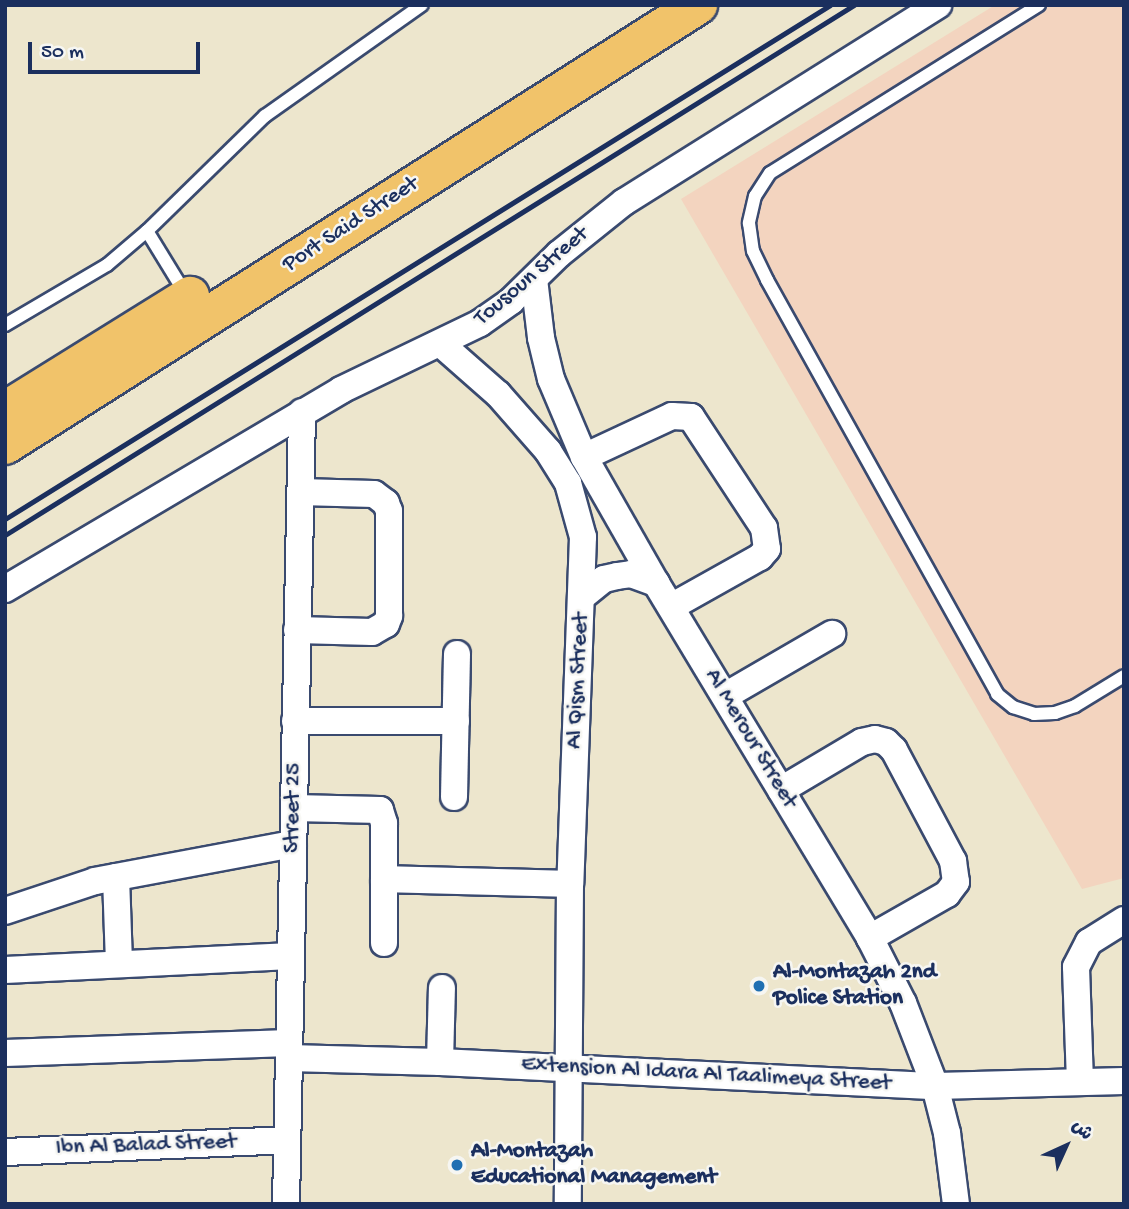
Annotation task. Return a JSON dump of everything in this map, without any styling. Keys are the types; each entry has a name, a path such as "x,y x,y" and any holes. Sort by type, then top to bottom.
{"main road":[{"name":"Port Said Street","path":"5,411 663,5"},
{"name":"Port Said Street","path":"5,445 698,5"}],"street":[{"name":"Tousoun Street","path":"5,589 341,390 442,344 480,323 624,202 938,5"},
{"name":"Al Merour Street","path":"534,279 541,338 551,379 584,457 656,583 870,938 903,1003 935,1086 947,1133 956,1204"},
{"name":"Al Qism Street","path":"442,344 498,394 559,466 580,519 585,556 570,884 568,1204"},
{"name":"Street 25","path":"286,1204 302,412"},
{"path":"584,457 672,416 691,416 764,528 767,549 760,557 671,607"},
{"path":"297,630 372,632 386,624 388,616 389,512 386,503 374,494 300,492"},
{"path":"583,596 593,586 617,576 631,575 656,583"},
{"path":"725,696 832,634"},
{"path":"454,797 457,654"},
{"path":"295,720 456,721"},
{"path":"781,790 862,742 875,738 886,742 894,750 953,861 956,883 947,894 870,938"},
{"path":"294,807 380,810 384,823 384,943"},
{"path":"5,911 116,877 293,844"},
{"path":"116,877 119,964"},
{"path":"384,879 570,884"},
{"path":"1080,1082 1076,967 1089,942 1124,920"},
{"path":"5,970 290,956"},
{"path":"440,1062 442,988"},
{"name":"Extension Al Idara Al Taalimeya Street","path":"5,1053 289,1050 568,1070 935,1086 1124,1082"},
{"name":"Ibn Al Balad Street","path":"5,1152 287,1140"}],"lane":[{"path":"5,325 85,279 147,231 265,116 422,5"},
{"path":"1039,5 770,173 755,196 749,223 754,251 767,280 997,694 1013,707 1034,714 1055,713 1075,706 1124,676"},
{"path":"147,231 188,298"}],"shaded area":[{"path":"995,5 1124,5 1124,878 1082,889 681,199"}],"railway":[{"path":"5,519 830,5"},
{"path":"5,535 854,5"}],"place":[{"name":"Al-Montazah 2nd Police Station","path":"759,986"},
{"name":"Al-Montazah Educational Management","path":"457,1165"}]}
